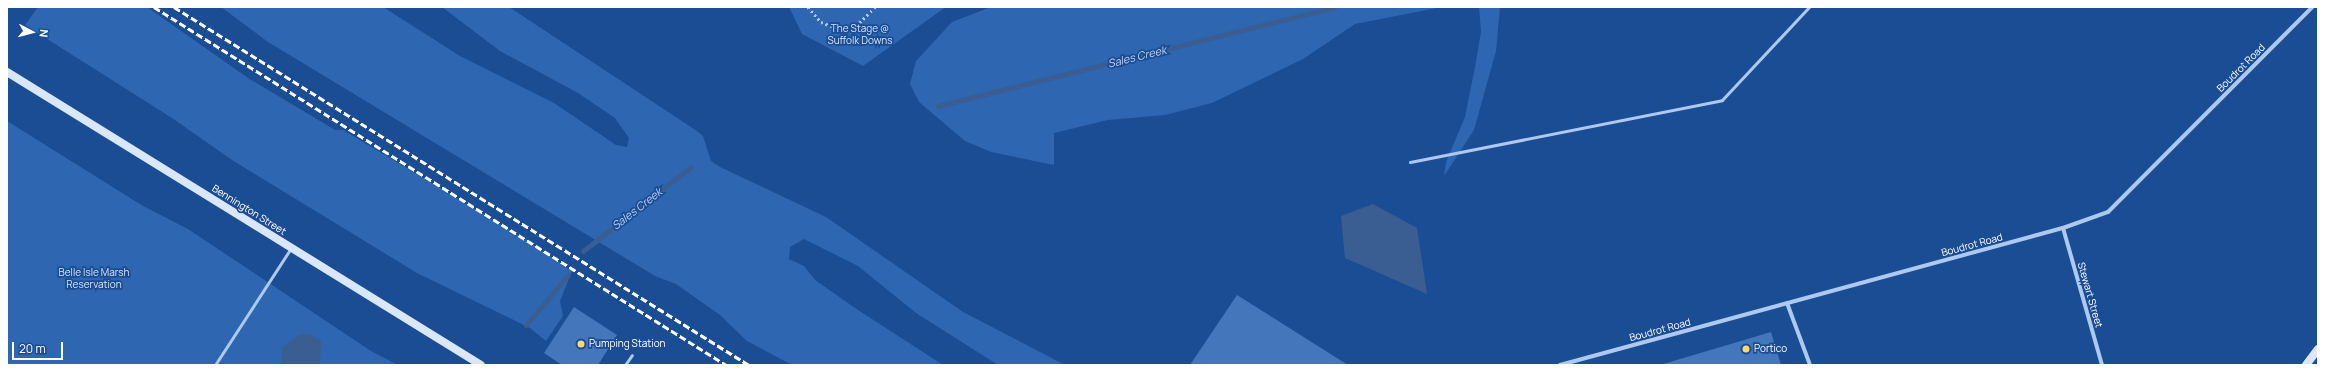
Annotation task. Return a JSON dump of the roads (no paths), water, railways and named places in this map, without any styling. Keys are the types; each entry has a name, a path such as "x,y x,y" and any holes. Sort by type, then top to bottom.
{"main road":[{"name":"Bennington Street","path":"7,72 481,365"},
{"path":"2306,365 2318,350"}],"street":[{"name":"Boudrot Road","path":"1560,365 2063,228 2108,212 2312,7"},
{"name":"Stewart Street","path":"2063,228 2102,365"},
{"path":"1787,303 1810,365"}],"lane":[{"path":"1410,162 1722,100 1809,7"},
{"path":"215,365 291,248"},
{"path":"625,365 632,355"}],"waterway":[{"name":"Sales Creek","path":"938,106 1335,7"},
{"name":"Sales Creek","path":"583,251 691,167"},
{"name":"Sales Creek","path":"526,325 568,275"}],"railway":[{"path":"154,7 726,365"},
{"path":"174,7 749,365"}],"place":[{"name":"Pumping Station","path":"581,344"},
{"name":"Portico","path":"1746,349"}],"park label":[{"name":"The Stage @ Suffolk Downs","path":"860,34"},
{"name":"Belle Isle Marsh Reservation","path":"94,278"}]}
